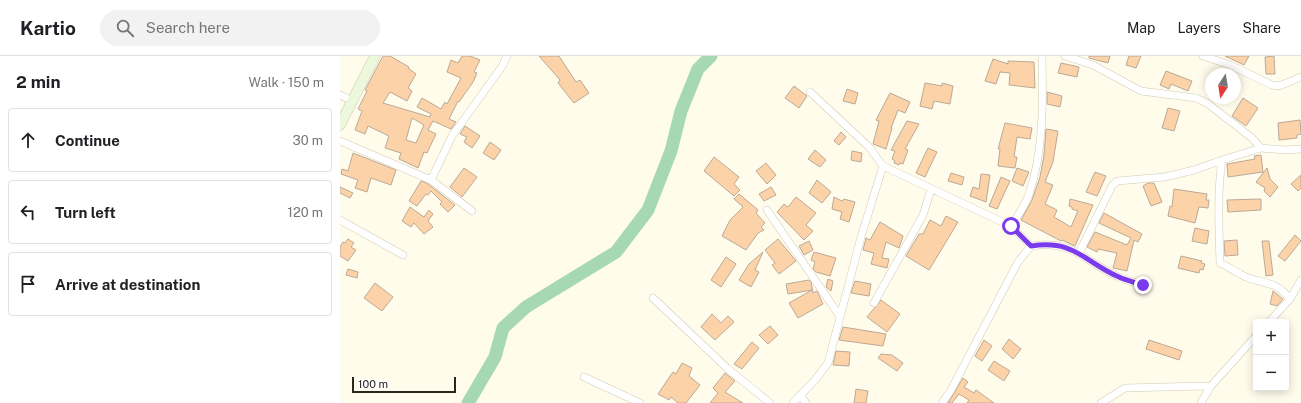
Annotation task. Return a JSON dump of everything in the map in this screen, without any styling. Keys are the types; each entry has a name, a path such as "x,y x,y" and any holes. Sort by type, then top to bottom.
{"street":[{"path":"340,126 354,101 375,56"},
{"path":"431,180 452,136 507,56"},
{"path":"1011,226 1029,194 1036,166 1043,106 1042,56"},
{"path":"1065,56 1093,65 1141,91 1196,98 1207,103 1252,138 1261,148"},
{"path":"1203,56 1230,64 1272,85 1279,86 1301,77"},
{"path":"810,92 869,147 883,166 1011,226 1031,246"},
{"path":"340,94 354,101"},
{"path":"340,141 431,180 472,211"},
{"path":"1079,252 1112,186 1117,181 1165,177 1194,170 1261,148 1285,150 1301,149"},
{"path":"1222,160 1218,188 1220,206 1220,264 1229,266 1240,274 1275,285 1283,289 1290,299"},
{"path":"794,403 828,363 839,315 883,166"},
{"path":"874,303 923,215 931,189"},
{"path":"767,210 839,315"},
{"path":"340,220 403,255"},
{"path":"942,403 1018,262 1031,246 1045,243 1062,245 1079,252 1119,277 1143,285"},
{"path":"1272,319 1290,299 1301,280"},
{"path":"654,298 727,368 770,403"},
{"path":"1200,403 1210,387 1253,339"},
{"path":"584,377 640,403"},
{"path":"1101,403 1125,388 1210,387"},
{"path":"800,395 806,403"}],"building":[{"path":"383,56 390,56 409,67 408,68 416,74 408,88 412,91 407,101 390,92 383,103 430,117 431,114 417,107 422,98 441,109 445,102 447,104 461,78 447,72 451,60 458,63 462,56 470,56 480,60 474,72 477,73 473,82 459,102 458,101 449,119 456,122 451,129 433,121 428,130 436,134 427,153 424,152 418,168 399,159 401,153 385,148 389,136 368,126 365,134 355,130 362,111 358,109 367,91 365,90","holes":["412,118 424,125 416,143 406,140"]},
{"path":"539,56 559,56 576,82 580,80 589,93 574,103 558,83 560,80"},
{"path":"1089,56 1110,56 1108,63 1089,58"},
{"path":"1129,56 1141,56 1136,68 1126,65"},
{"path":"1225,56 1249,56 1244,65"},
{"path":"1274,56 1275,74 1266,74 1265,57"},
{"path":"993,59 1008,64 1008,61 1034,62 1035,88 1009,85 1010,73 1000,72 996,84 985,81"},
{"path":"1061,63 1079,67 1077,77 1058,73"},
{"path":"1166,71 1192,81 1188,91 1171,84 1169,89 1160,85"},
{"path":"925,83 942,86 942,83 953,86 950,104 934,101 932,109 920,106"},
{"path":"794,86 807,96 799,108 785,98"},
{"path":"847,89 858,93 855,104 843,101"},
{"path":"1047,92 1062,96 1060,107 1047,104"},
{"path":"890,93 910,102 905,113 898,110 891,128 886,149 873,144 879,121 876,120"},
{"path":"1243,98 1258,108 1246,126 1232,116 1239,104 1241,104"},
{"path":"1168,108 1180,111 1174,131 1162,128"},
{"path":"1300,120 1301,134 1297,135 1297,138 1279,140 1278,123"},
{"path":"907,121 919,124 905,149 908,150 903,164 900,163 899,165 894,163 895,161 892,159 895,151 891,150"},
{"path":"1005,123 1032,128 1030,139 1017,137 1014,157 1017,157 1015,168 998,166 1000,149 998,149"},
{"path":"465,126 480,136 472,148 464,142 467,137 460,134"},
{"path":"1046,129 1058,131 1053,162 1045,182 1053,185 1045,204 1057,210 1054,217 1071,227 1078,211 1069,206 1070,199 1093,205 1075,246 1062,240 1061,241 1021,220 1032,200 1040,177 1044,155"},
{"path":"841,132 846,137 839,145 834,141"},
{"path":"490,142 501,150 494,160 483,153"},
{"path":"928,148 937,152 925,177 916,173"},
{"path":"815,150 826,160 820,167 808,159"},
{"path":"852,151 862,153 861,162 851,160"},
{"path":"353,153 396,170 391,185 371,178 367,192 355,188 358,180 341,174 342,169 348,171"},
{"path":"1261,155 1263,172 1228,177 1227,164 1255,159 1254,156"},
{"path":"714,157 739,177 734,184 740,190 734,196 704,171"},
{"path":"766,163 776,175 767,184 756,171"},
{"path":"464,168 477,177 462,197 450,187"},
{"path":"1017,168 1029,172 1023,186 1012,181"},
{"path":"1267,168 1270,179 1278,187 1270,197 1264,191 1265,188 1256,182"},
{"path":"1095,172 1106,176 1097,196 1086,192"},
{"path":"951,173 964,177 962,185 948,181"},
{"path":"981,174 990,175 986,202 970,196 973,187 979,189"},
{"path":"1301,175 1301,188 1298,191 1291,184"},
{"path":"1001,177 1010,181 997,209 989,206"},
{"path":"817,180 831,192 822,203 809,193"},
{"path":"421,181 428,184 455,205 448,212 440,204 442,202 431,191 428,195 426,194 417,206 409,201"},
{"path":"1148,183 1154,183 1162,202 1151,206 1143,186"},
{"path":"340,187 353,193 350,198 340,193"},
{"path":"771,187 776,195 764,201 759,194"},
{"path":"1174,189 1207,194 1206,200 1209,200 1208,208 1199,207 1195,223 1168,216 1170,206 1172,207"},
{"path":"739,194 758,210 756,213 765,223 761,227 764,230 758,233 746,250 722,236 730,220 743,207 734,199"},
{"path":"796,197 816,213 806,225 813,231 804,240 777,212 784,204 788,207"},
{"path":"834,197 842,201 844,199 855,202 849,222 840,219 842,212 832,209"},
{"path":"1261,199 1261,210 1228,212 1227,200"},
{"path":"410,207 424,217 429,210 433,214 428,221 433,227 424,234 414,223 411,227 402,221"},
{"path":"1104,213 1142,234 1138,242 1134,240 1127,271 1113,268 1117,253 1098,249 1097,252 1087,247 1095,232 1127,245 1131,238 1099,223"},
{"path":"946,216 958,222 929,270 906,256 919,234 923,234 930,220 941,226"},
{"path":"880,222 903,236 899,248 886,242 882,258 889,259 887,268 871,264 874,253 863,250 866,238 870,240"},
{"path":"1195,228 1209,231 1207,244 1192,241"},
{"path":"1295,235 1301,241 1285,261 1278,256"},
{"path":"348,239 354,243 351,247 356,250 348,261 340,256 340,247 343,242 345,243"},
{"path":"778,239 796,261 779,274 772,265 775,263 765,250"},
{"path":"1237,240 1238,255 1225,256 1224,241"},
{"path":"809,241 813,250 804,255 799,246"},
{"path":"1262,241 1269,241 1273,275 1266,276"},
{"path":"763,252 755,270 759,272 751,287 739,280 749,264"},
{"path":"814,252 836,258 830,276 816,272 813,269 815,262 811,260"},
{"path":"1181,256 1202,261 1201,263 1205,264 1203,270 1200,269 1199,273 1178,268"},
{"path":"726,257 736,264 721,287 711,280"},
{"path":"348,269 358,272 357,278 346,275"},
{"path":"828,279 833,281 831,291 826,287"},
{"path":"809,280 811,282 813,293 817,291 823,304 798,318 789,303 812,290 788,294 786,284"},
{"path":"855,281 871,284 869,296 851,293"},
{"path":"375,283 393,297 382,311 364,298"},
{"path":"1273,291 1283,299 1277,306 1270,304"},
{"path":"881,300 900,314 887,332 867,317"},
{"path":"712,314 721,323 728,316 734,322 715,340 701,327"},
{"path":"770,326 778,335 768,344 759,335"},
{"path":"843,327 886,334 883,346 839,340"},
{"path":"1009,339 1021,349 1013,359 1002,349"},
{"path":"984,340 992,346 982,361 975,356"},
{"path":"1149,340 1182,351 1179,360 1146,349"},
{"path":"752,342 759,348 742,369 734,364"},
{"path":"836,351 850,352 849,366 833,365"},
{"path":"881,354 892,355 903,363 897,371 878,358"},
{"path":"994,361 1010,371 1004,381 988,370"},
{"path":"682,363 692,368 689,376 700,385 686,403 678,403 671,397 669,400 658,394 673,372 676,374"},
{"path":"725,373 735,381 725,392 743,403 710,403 718,393 713,388"},
{"path":"963,378 968,382 964,387 974,393 976,390 994,403 967,403 969,400 959,394 952,403 948,403"},
{"path":"856,389 868,391 866,403 854,403"}],"waterway":[{"path":"468,403 495,357 503,328 526,307 616,252 648,210 671,151 681,111 698,69 711,56"}],"route":[{"path":"1011,226 1031,246 1045,243 1062,245 1079,252 1119,277 1143,285"}]}
